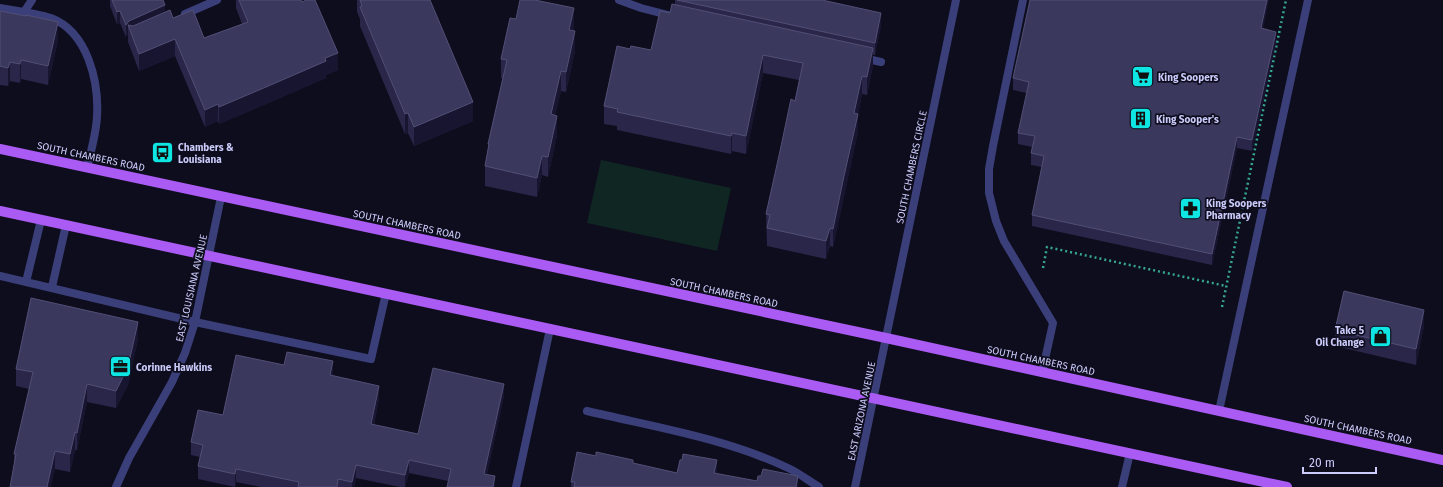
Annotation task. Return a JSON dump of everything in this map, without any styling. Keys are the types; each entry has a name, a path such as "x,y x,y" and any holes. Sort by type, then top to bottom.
{"main road":[{"name":"SOUTH CHAMBERS ROAD","path":"0,149 886,338 1443,460"},
{"path":"0,211 1287,487"}],"street":[{"path":"24,12 32,0"},
{"path":"174,19 202,3 217,0"},
{"path":"619,0 674,17"},
{"name":"SOUTH CHAMBERS CIRCLE","path":"886,338 954,0"},
{"path":"1023,0 992,146 989,169 989,193 996,221 1004,241 1053,323 1042,373"},
{"path":"1219,411 1308,0"},
{"path":"0,8 51,18 66,26 79,40 90,66 97,91 97,118 87,168"},
{"path":"858,57 882,62"},
{"name":"EAST LOUISIANA AVENUE","path":"116,487 129,458 180,367 195,322 221,197"},
{"path":"26,282 41,220"},
{"path":"52,287 66,225"},
{"path":"0,276 52,287 195,322 371,359 386,293"},
{"path":"516,487 550,329"},
{"name":"EAST ARIZONA AVENUE","path":"855,487 886,338"},
{"path":"587,411 701,438 750,452 789,469 819,487"},
{"path":"1122,487 1130,453"}],"path":[{"path":"1222,307 1286,0"},
{"path":"1042,268 1046,247 1226,286"}],"green space":[{"path":"601,160 731,188 717,251 587,223"}],"building":[{"path":"112,0 163,0 165,5 129,21 126,25 120,11 117,12"},
{"path":"239,0 301,0 302,2 306,0 315,0 338,53 325,58 326,61 266,87 219,107 218,104 205,110 175,39 139,54 128,25 133,26 170,10 173,18 193,10 204,38 248,22"},
{"path":"360,0 430,0 473,102 414,127 408,113 405,114 360,7 362,6"},
{"path":"520,0 535,0 574,8 569,30 575,31 566,72 561,71 551,114 557,116 548,157 542,156 537,178 485,166 488,144 507,60 501,59 510,18 516,19"},
{"path":"677,0 822,0 881,13 875,43"},
{"name":"King Sooper's","path":"1030,0 1267,0 1261,28 1276,32 1252,140 1237,137 1212,254 1032,215 1044,156 1031,153 1035,136 1018,133 1029,82 1013,78"},
{"path":"672,4 873,48 867,77 862,76 854,113 858,114 833,229 830,228 826,241 767,228 770,215 766,214 791,99 795,101 803,63 763,55 746,136 732,133 731,136 617,112 618,109 604,106 617,46 630,49 631,46 651,50 660,11 670,13"},
{"path":"0,11 58,22 48,66 21,60 20,64 10,62 8,68 0,66"},
{"path":"1344,291 1424,310 1416,349 1335,330"},
{"path":"31,298 138,322 128,367 116,391 87,384 77,433 75,432 70,454 55,451 47,487 10,487 16,454 14,454 33,372 16,369"},
{"path":"287,352 333,361 330,375 379,386 371,424 418,434 433,368 504,384 484,474 495,476 493,487 447,487 451,469 409,460 405,475 356,465 352,482 338,479 337,487 298,487 299,482 236,469 235,474 198,466 203,445 191,442 198,410 223,415 236,355 284,365"},
{"path":"577,452 596,456 596,452 633,460 633,463 677,473 683,454 717,460 714,473 757,481 758,476 761,476 763,469 798,476 796,487 574,487 575,482 571,482"}],"place":[{"name":"King Soopers","path":"1142,77"},
{"name":"King Sooper's","path":"1141,119"},
{"name":"Chambers & Louisiana","path":"163,153"},
{"name":"King Soopers Pharmacy","path":"1191,209"},
{"name":"Take 5 Oil Change","path":"1380,336"},
{"name":"Corinne Hawkins","path":"120,367"}]}
